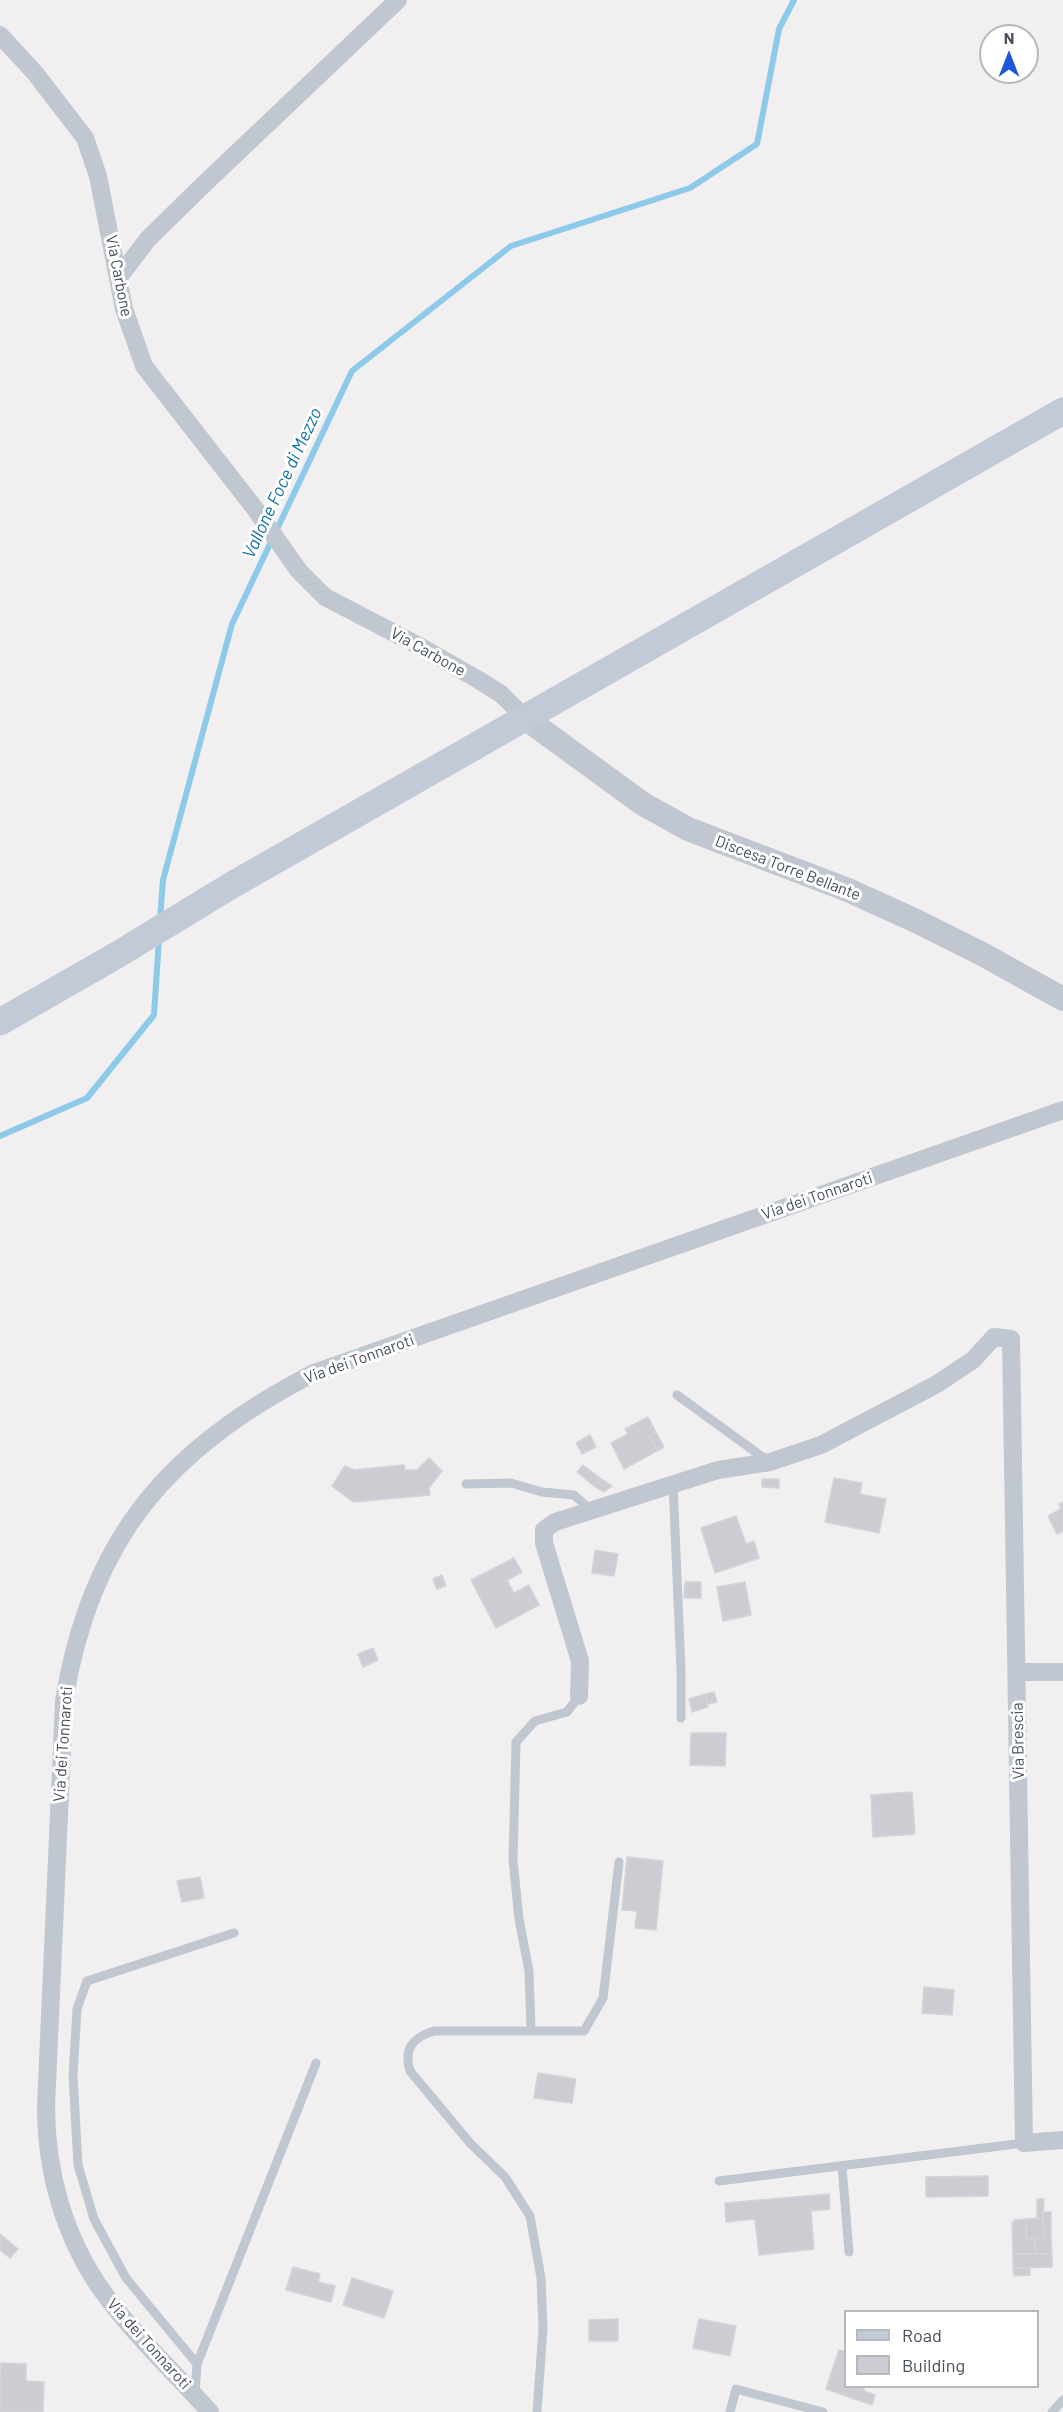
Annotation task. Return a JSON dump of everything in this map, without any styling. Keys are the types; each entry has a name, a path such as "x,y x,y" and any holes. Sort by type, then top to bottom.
{"main road":[{"path":"0,1022 117,955 232,885 1063,411"}],"street":[{"path":"119,278 148,239 201,186 398,0"},
{"name":"Via Carbone","path":"0,35 34,73 85,138 98,176 124,309 144,366 256,510 299,571 325,597 477,679 501,694 525,718"},
{"name":"Discesa Torre Bellante","path":"525,718 643,804 688,829 848,890 984,955 1063,999"},
{"name":"Via dei Tonnaroti","path":"210,2412 126,2322 102,2290 82,2257 59,2203 51,2171 46,2129 64,1702 77,1637 90,1600 104,1566 141,1506 181,1462 235,1419 274,1394 314,1373 1061,1110"},
{"name":"Via Brescia","path":"770,1462 821,1445 937,1384 973,1360 994,1337 1011,1339 1024,2143"},
{"path":"579,1696 580,1661 544,1543 544,1530 555,1522 718,1470 770,1462"},
{"path":"1017,1672 1063,1672"},
{"path":"1024,2143 1063,2140"}],"lane":[{"path":"677,1395 770,1462"},
{"path":"466,1484 511,1483 542,1492 574,1495 591,1510"},
{"path":"673,1484 681,1718"},
{"path":"531,2031 529,1971 519,1919 513,1860 516,1742 536,1721 567,1712 579,1696"},
{"path":"537,2412 543,2329 541,2278 530,2216 505,2177 470,2143 410,2071 408,2063 411,2045 420,2036 434,2031 584,2031 603,1998 619,1862"},
{"path":"197,2364 126,2278 94,2219 78,2165 74,2076 77,2009 87,1981 234,1933"},
{"path":"195,2395 197,2364 316,2063"},
{"path":"719,2181 1024,2143"},
{"path":"842,2166 849,2252"},
{"path":"730,2412 736,2389 823,2412"},
{"path":"1052,2412 1063,2400"}],"building":[{"path":"648,1417 656,1432 649,1436 657,1451 624,1469 611,1443 628,1434 625,1429"},
{"path":"656,1432 664,1447 657,1451 649,1436"},
{"path":"590,1435 596,1447 582,1454 576,1443"},
{"path":"429,1458 442,1471 429,1488 430,1495 353,1502 332,1486 345,1466 354,1470 404,1465 405,1470 417,1470"},
{"path":"583,1465 600,1478 594,1486 577,1472"},
{"path":"600,1478 612,1486 604,1492 594,1486"},
{"path":"834,1478 862,1483 860,1494 886,1499 879,1533 825,1522"},
{"path":"762,1479 779,1479 779,1488 762,1487"},
{"path":"1063,1502 1063,1531 1057,1534 1048,1516 1061,1509 1059,1504"},
{"path":"736,1516 746,1544 754,1541 759,1558 715,1573 701,1528"},
{"path":"595,1550 618,1554 614,1576 592,1573"},
{"path":"514,1558 522,1572 507,1580 514,1593 529,1585 539,1605 496,1628 471,1580"},
{"path":"442,1575 446,1586 437,1589 433,1579"},
{"path":"685,1582 701,1582 701,1598 684,1598"},
{"path":"745,1582 751,1615 723,1621 717,1587"},
{"path":"373,1648 378,1660 363,1667 358,1654"},
{"path":"714,1692 717,1702 707,1704 705,1694"},
{"path":"705,1694 708,1707 692,1712 689,1699"},
{"path":"691,1733 726,1733 725,1766 690,1765"},
{"path":"912,1792 915,1834 873,1837 871,1795"},
{"path":"627,1857 663,1861 656,1930 635,1928 637,1911 622,1910"},
{"path":"200,1877 204,1898 182,1902 177,1881"},
{"path":"924,1987 954,1990 952,2015 922,2013"},
{"path":"538,2073 576,2079 572,2103 534,2098"},
{"path":"988,2176 988,2196 926,2197 926,2177"},
{"path":"829,2194 830,2209 811,2211 814,2249 759,2255 755,2219 726,2222 725,2203"},
{"path":"1037,2199 1044,2199 1043,2218 1037,2219"},
{"path":"1043,2212 1051,2212 1051,2238 1044,2239"},
{"path":"1043,2218 1044,2239 1051,2238 1052,2254 1035,2254 1035,2239 1026,2239 1026,2219"},
{"path":"1026,2219 1026,2239 1035,2239 1035,2254 1013,2254 1012,2223 1014,2220"},
{"path":"0,2234 18,2249 10,2258 0,2250"},
{"path":"1013,2254 1052,2254 1052,2267 1013,2268"},
{"path":"293,2267 320,2274 318,2282 335,2286 331,2302 286,2290"},
{"path":"1013,2268 1030,2268 1030,2275 1014,2276"},
{"path":"352,2278 393,2291 384,2318 343,2305"},
{"path":"618,2319 618,2341 589,2341 589,2320"},
{"path":"699,2319 736,2326 730,2356 693,2348"},
{"path":"839,2350 844,2351 844,2388 865,2388 864,2391 875,2395 872,2405 826,2389"},
{"path":"1,2363 26,2364 26,2381 44,2382 43,2412 0,2412"}],"waterway":[{"name":"Vallone Foce di Mezzo","path":"160,920 163,880 232,624 352,371 511,246 690,188 757,144 779,29 794,0"},
{"name":"Vallone Foce di Mezzo","path":"0,1136 87,1098 154,1015 159,939"}]}
